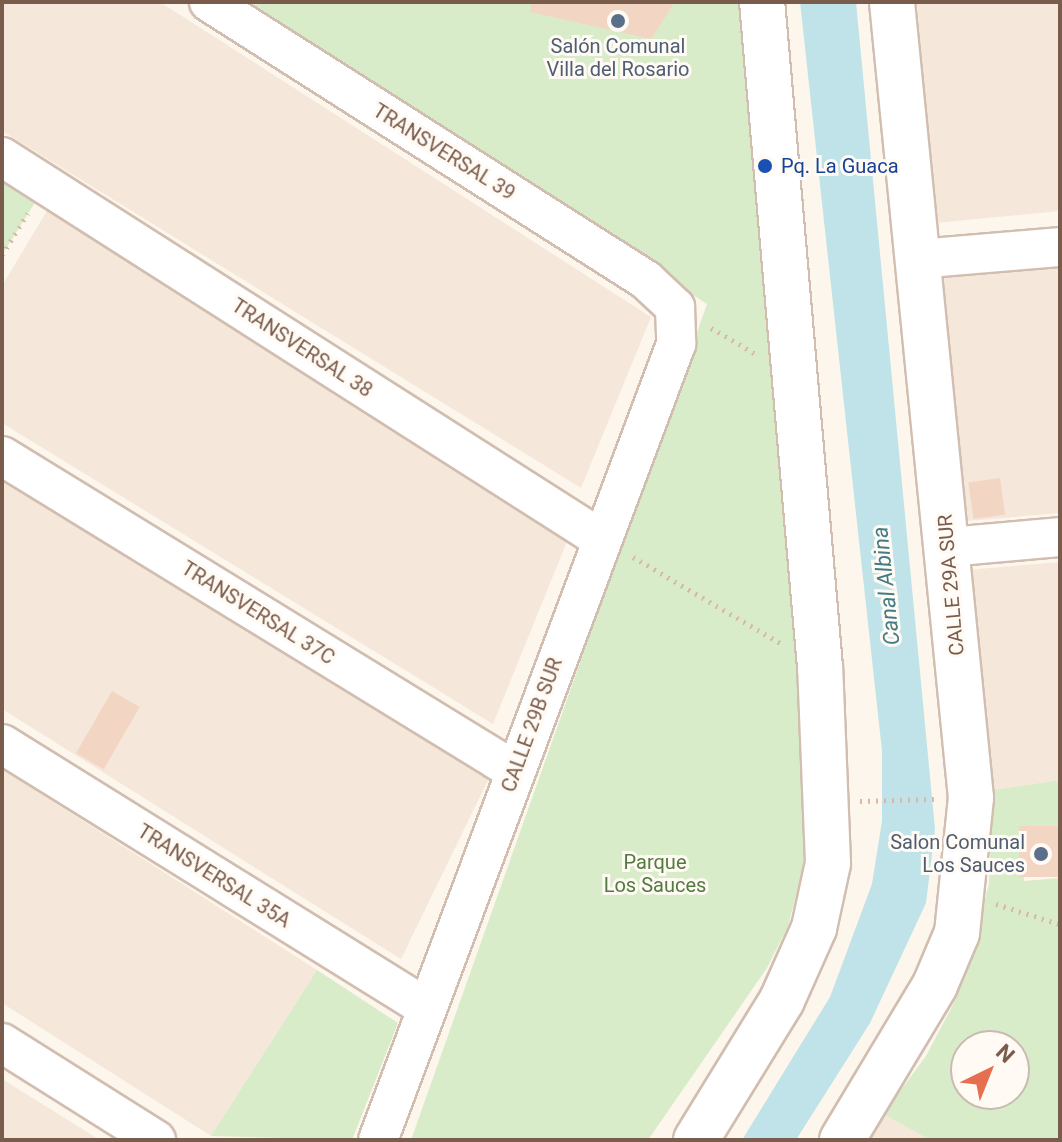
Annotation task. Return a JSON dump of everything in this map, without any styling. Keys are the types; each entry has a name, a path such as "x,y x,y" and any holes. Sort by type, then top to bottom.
{"street":[{"name":"TRANSVERSAL 39","path":"209,2 646,280 675,307"},
{"path":"696,1140 782,1000 814,928 828,863 820,667 798,378 762,2"},
{"name":"CALLE 29A SUR","path":"842,1140 935,985 966,895 971,798 949,547 892,2"},
{"name":"TRANSVERSAL 38","path":"2,157 601,539"},
{"path":"917,259 1060,247"},
{"name":"CALLE 29B SUR","path":"378,1140 676,344 675,307"},
{"name":"TRANSVERSAL 37C","path":"2,456 515,771"},
{"path":"949,547 1060,537"},
{"name":"TRANSVERSAL 35A","path":"2,744 427,1008"},
{"path":"2,1043 156,1140"}],"path":[{"path":"2,255 46,185"},
{"path":"675,307 798,378"},
{"path":"601,539 820,667"},
{"path":"864,801 941,799"},
{"path":"966,895 1060,924"}],"shaded area":[{"path":"2,2 160,2 651,317 581,488 2,131"},
{"path":"917,2 1060,2 1060,211 935,223"},
{"path":"48,209 568,539 493,724 2,423 2,286"},
{"path":"1060,267 1060,513 968,521 937,278"},
{"path":"2,476 490,776 401,959 2,709"},
{"path":"1060,562 1060,780 992,790 967,570"},
{"path":"2,769 317,970 211,1136 2,1003"},
{"path":"2,1079 100,1140 2,1140"},
{"path":"883,1114 930,1140 868,1140"}],"green space":[{"name":"Parque Los Sauces","path":"238,2 747,2 807,788 803,868 788,926 767,968 648,1140 411,1140 707,304"},
{"path":"2,180 36,201 2,255"},
{"path":"1060,780 1060,826 1020,830 1024,881 1060,878 1060,1140 930,1140 883,1114 926,1056 957,997 989,884 992,790"},
{"path":"317,970 398,1023 352,1140 211,1136"}],"water":[{"name":"Canal Albina","path":"800,2 856,2 935,829 926,903 870,1023 796,1140 742,1140 830,997 872,884 882,821 882,751"}],"building":[{"name":"Salón Comunal Villa del Rosario","path":"532,2 673,2 673,5 651,39 530,12"},
{"path":"1000,478 1005,515 973,519 968,482"},
{"path":"112,691 140,707 104,769 76,753"},
{"name":"Salon Comunal Los Sauces","path":"1019,826 1060,826 1060,877 1019,877"}],"place":[{"name":"Salón Comunal Villa del Rosario","path":"618,21"},
{"name":"Pq. La Guaca","path":"765,166"},
{"name":"Salon Comunal Los Sauces","path":"1041,854"}]}
